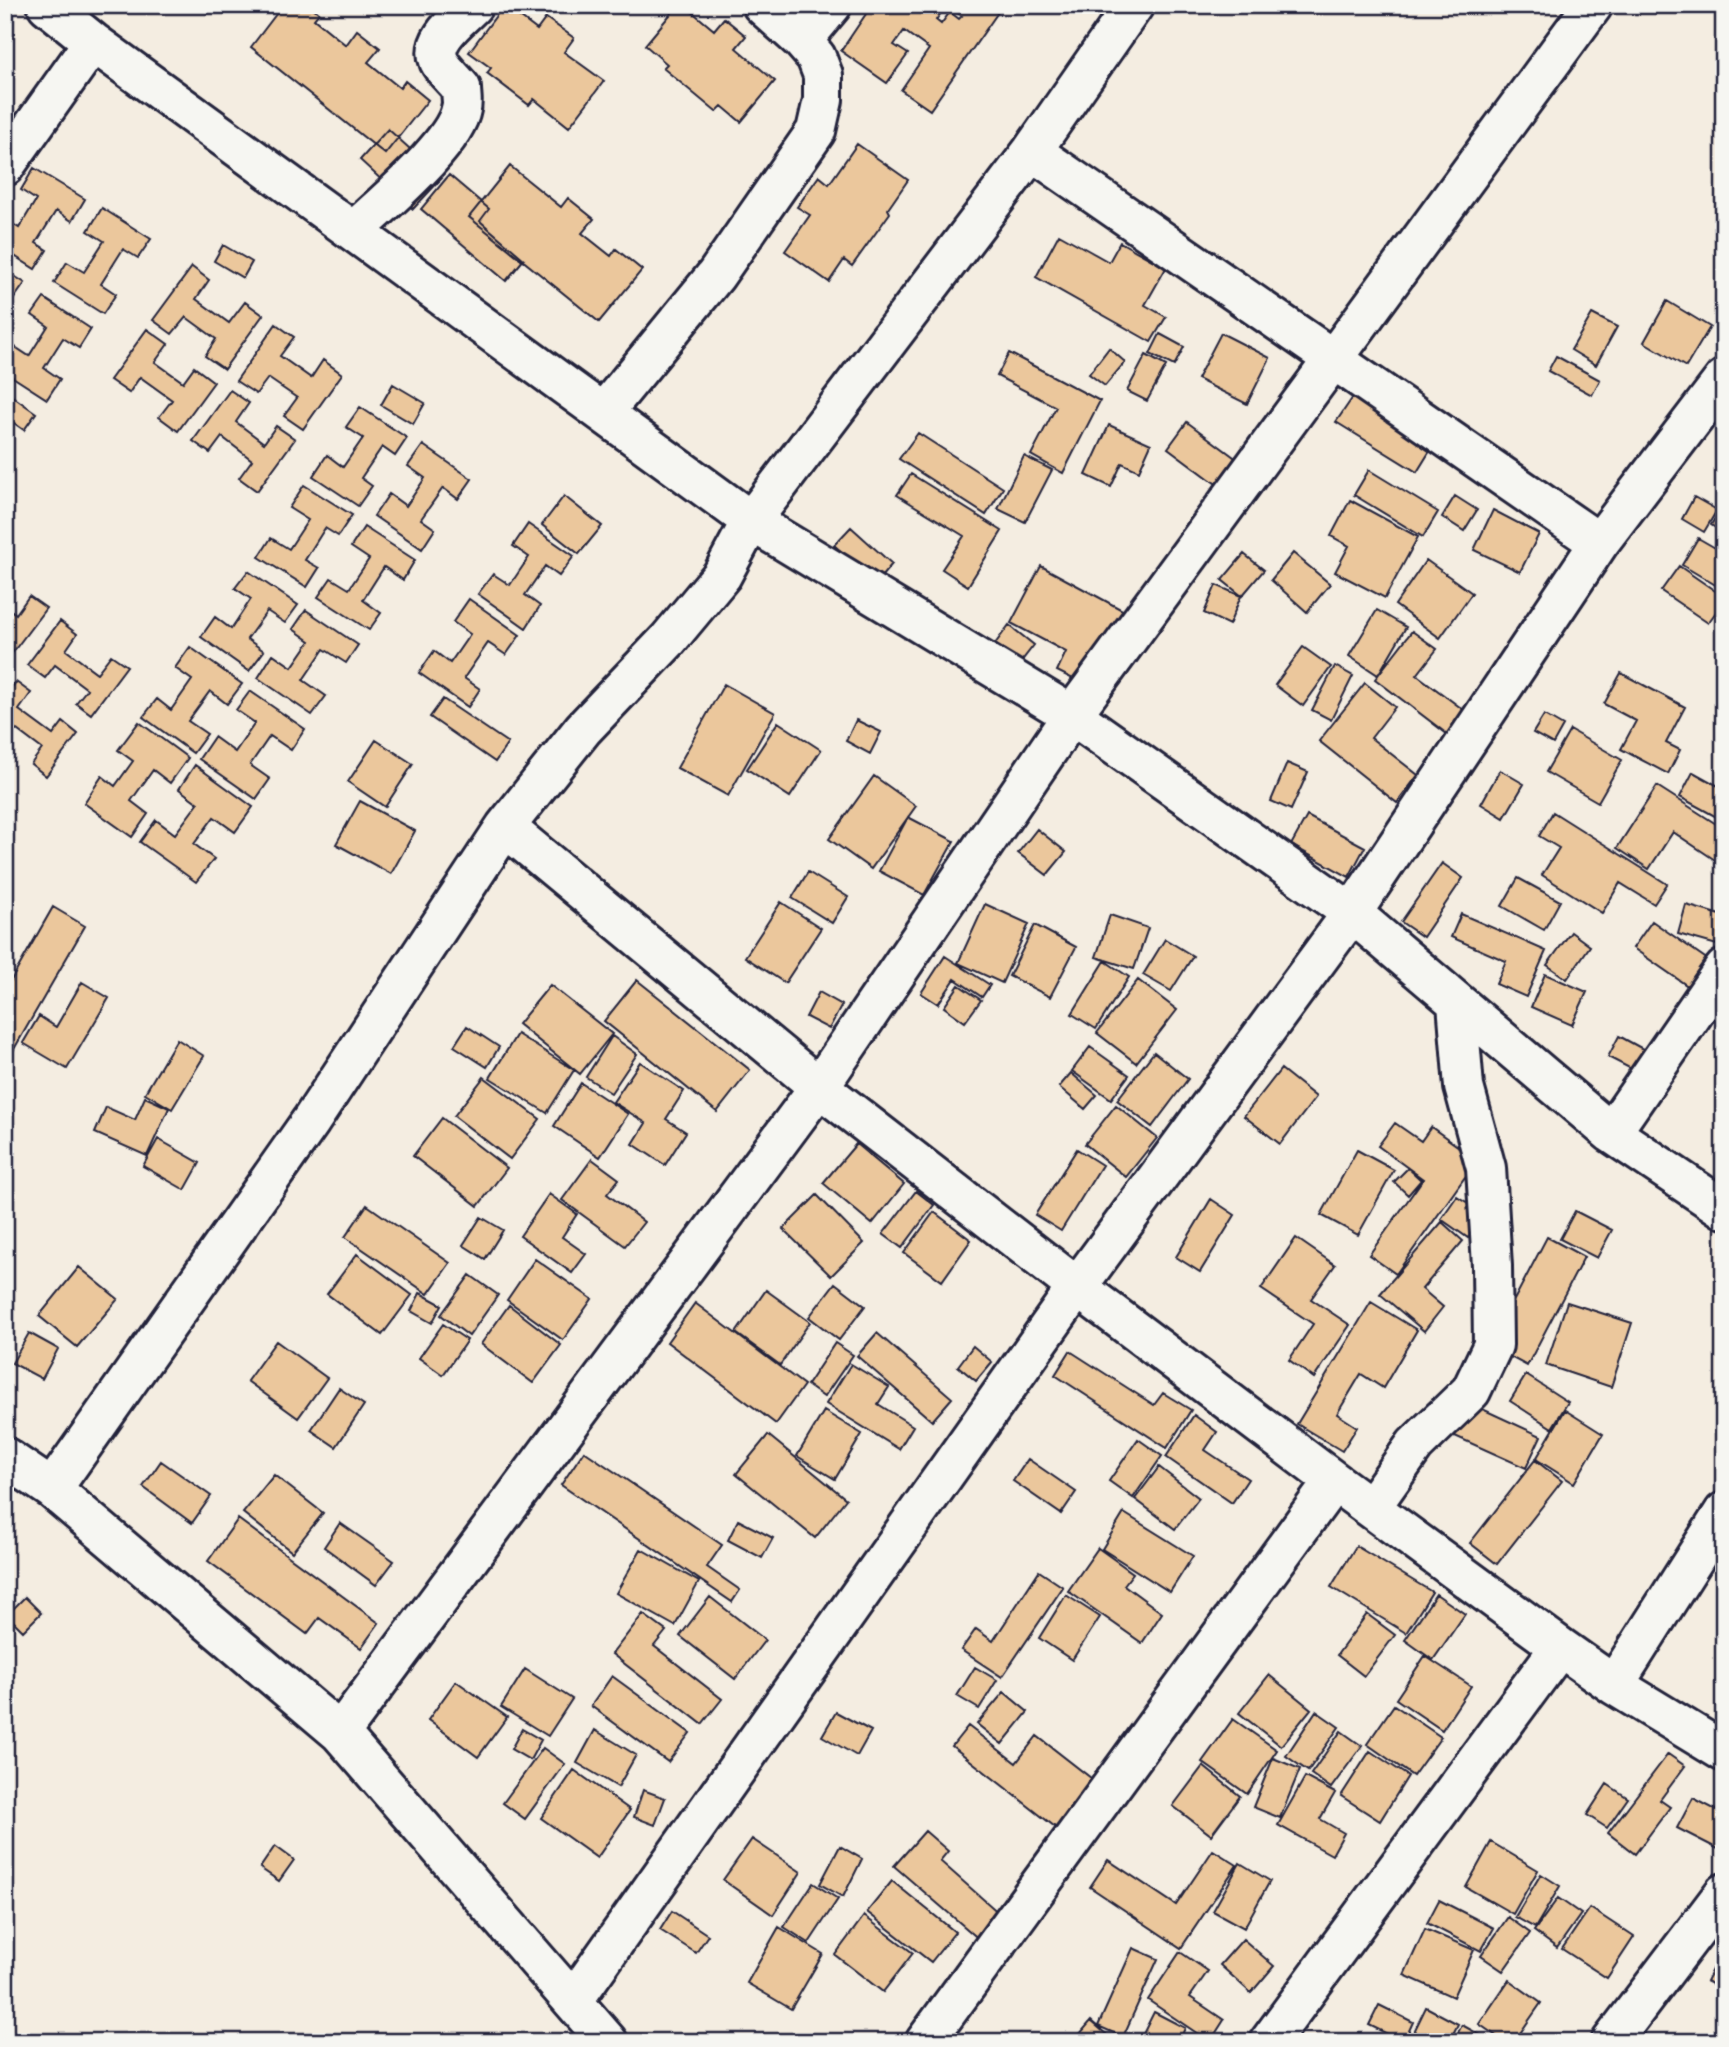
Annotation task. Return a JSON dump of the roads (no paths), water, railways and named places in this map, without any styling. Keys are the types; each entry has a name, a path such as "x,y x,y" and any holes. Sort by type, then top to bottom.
{"street":[{"path":"47,5 93,42 751,521 1072,715 1352,913 1611,1133 1724,1209"},
{"path":"354,231 430,158 453,129 461,110 461,88 439,61 438,51 440,40 473,5"},
{"path":"603,413 716,275 816,131 823,100 823,75 816,57 762,5"},
{"path":"802,41 832,5"},
{"path":"52,1489 311,1121 505,827 583,729 668,640 722,575 751,521 1032,150 1135,5"},
{"path":"340,1733 819,1087 1072,715 1593,5"},
{"path":"5,166 93,42"},
{"path":"1032,150 1599,543"},
{"path":"573,2001 1077,1287 1352,913 1599,543 1724,379"},
{"path":"505,827 819,1087 1077,1287 1560,1647 1614,1685 1724,1752"},
{"path":"1611,1133 1724,969"},
{"path":"1371,1507 1415,1445 1471,1391 1493,1345 1492,1266 1486,1168 1464,1087 1457,1003"},
{"path":"5,1457 52,1489 340,1733 608,2042"},
{"path":"925,2042 1334,1480"},
{"path":"1614,1685 1724,1512"},
{"path":"1269,2042 1560,1647"},
{"path":"1611,2042 1724,1893"}]}
